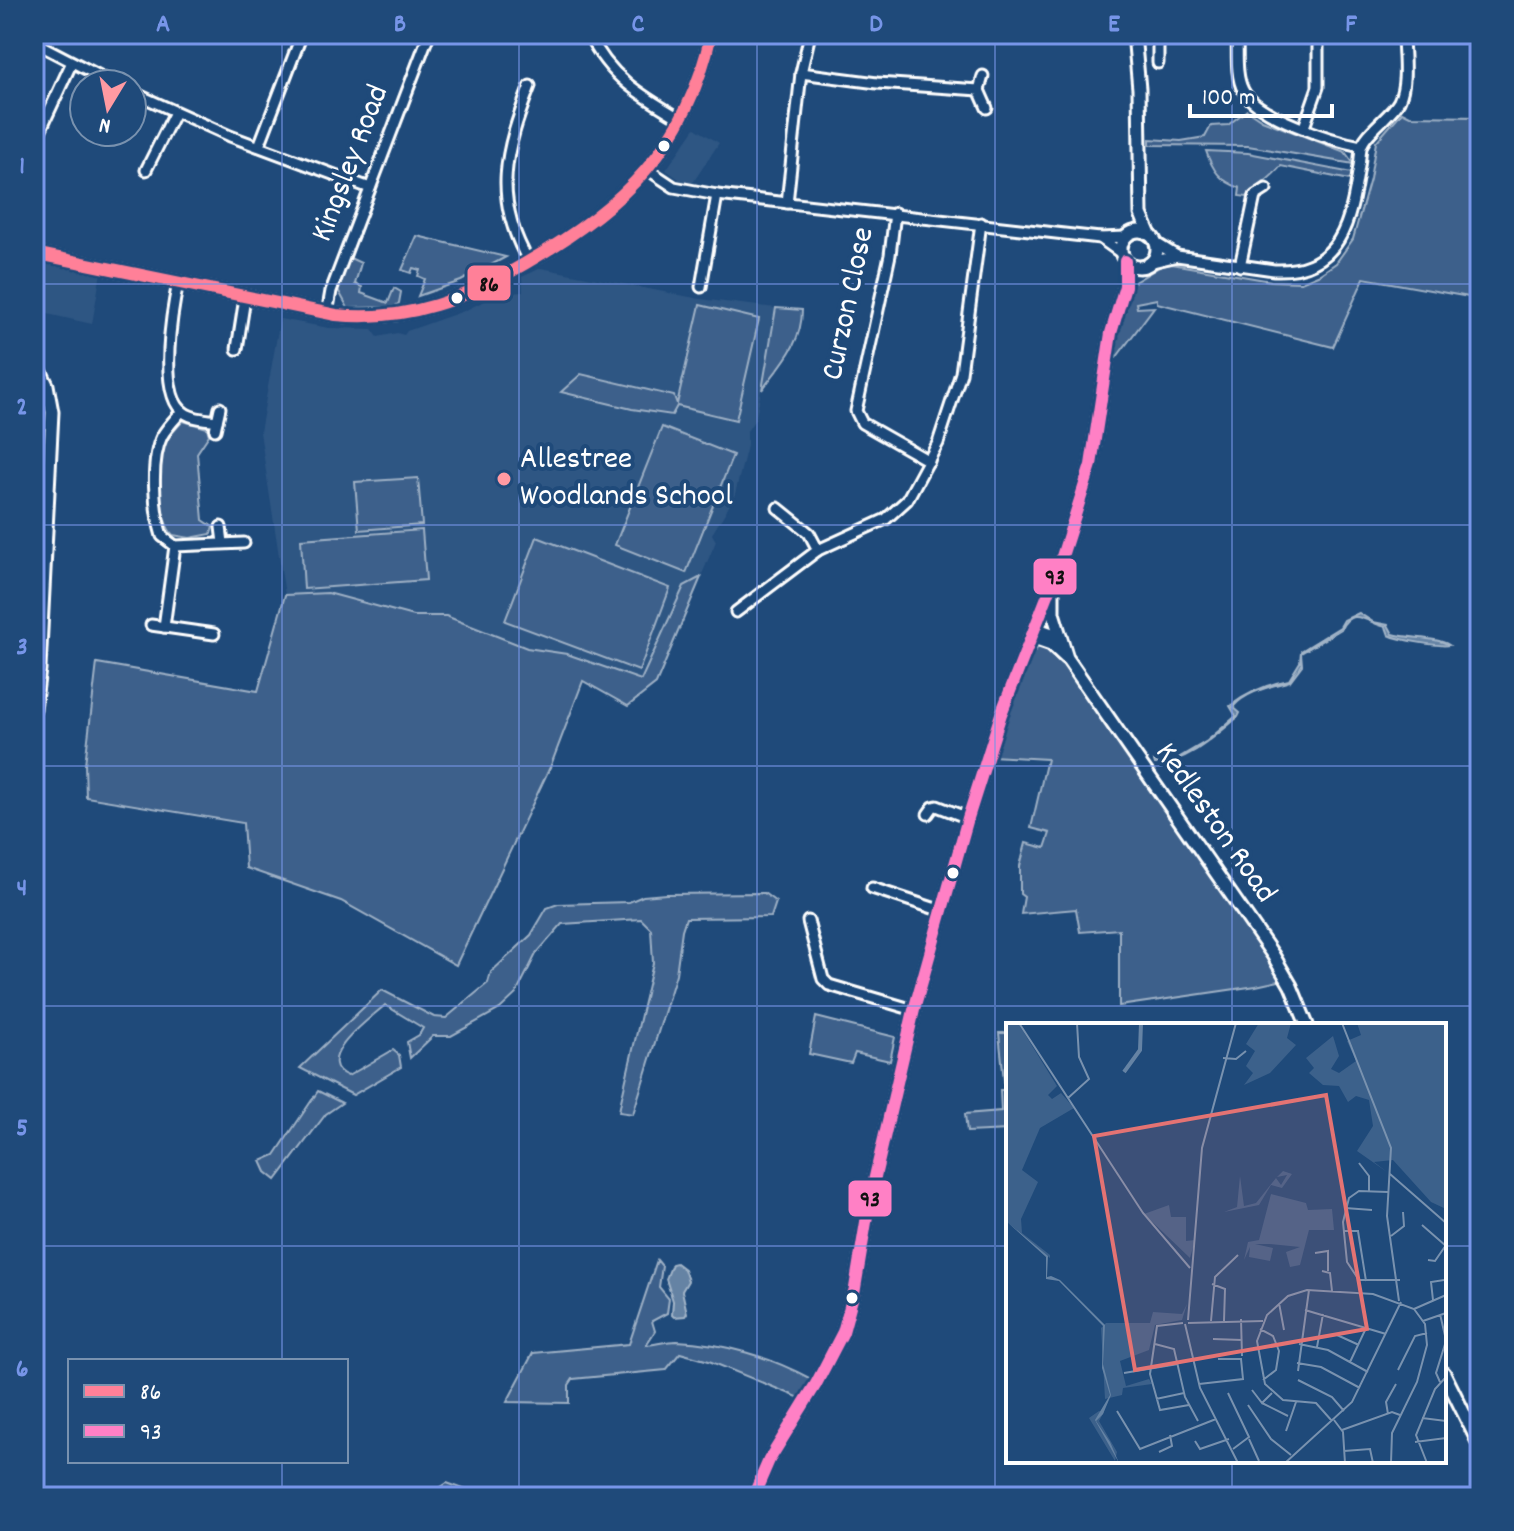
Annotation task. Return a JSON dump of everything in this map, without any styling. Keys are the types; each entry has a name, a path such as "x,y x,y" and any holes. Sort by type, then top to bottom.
{"street":[{"path":"259,146 302,34"},
{"name":"Kingsley Road","path":"327,314 331,291 429,34"},
{"path":"589,34 619,79 640,96 681,119"},
{"path":"34,253 327,314 378,316 430,308 463,297 529,262 595,220 647,169 681,119 702,68 711,34"},
{"path":"787,203 801,73 810,34"},
{"path":"1134,34 1139,89 1141,214 1157,254 1147,264"},
{"path":"1158,34 1158,63"},
{"path":"1237,34 1239,81 1248,98 1270,114 1361,146"},
{"path":"1304,127 1318,87 1318,34"},
{"path":"1100,238 1133,266 1177,256 1290,271 1306,267 1329,254 1340,240 1348,221 1361,146 1400,99 1403,34"},
{"path":"34,42 84,68"},
{"path":"34,144 72,62"},
{"path":"801,73 877,83 979,90"},
{"path":"983,76 979,90 987,108"},
{"path":"529,262 511,224 505,189 513,139 530,86"},
{"path":"148,99 370,188"},
{"path":"146,170 175,112"},
{"path":"647,169 674,187 717,195 1100,238 1138,231 1177,256"},
{"path":"1240,266 1252,204 1255,196 1266,189"},
{"path":"700,280 717,195"},
{"path":"1239,202 1252,204"},
{"name":"Curzon Close","path":"895,213 890,255 855,404 862,423 929,461"},
{"path":"1123,257 1122,244 1141,214"},
{"path":"736,612 818,550 894,514 907,500 947,423 961,373 981,223"},
{"name":"Kedleston Road","path":"1123,257 1125,286 1111,333 1091,465 1053,582 1033,632 1067,658 1273,955 1291,986 1306,1023"},
{"name":"Kedleston Road","path":"1125,286 1147,264"},
{"path":"178,283 169,346 174,393 182,411 216,426 220,408"},
{"path":"237,349 245,298"},
{"path":"34,358 47,385 52,412 34,709"},
{"path":"182,411 162,436 156,473 155,494 162,536 175,546 244,543"},
{"path":"778,508 809,533 818,550"},
{"path":"781,528 790,519"},
{"path":"221,527 223,543"},
{"path":"164,627 175,546"},
{"name":"Kedleston Road","path":"1053,582 1053,613 1067,658"},
{"path":"756,583 762,592"},
{"path":"151,625 214,634"},
{"path":"753,1497 769,1460 832,1357 843,1332 855,1288 870,1198 914,1010 1001,714 1033,632 1060,637"},
{"path":"928,814 937,806 968,818"},
{"path":"872,888 942,911"},
{"path":"808,921 823,979 829,985 914,1010"},
{"path":"1446,1377 1480,1446"}],"shaded area":[{"path":"1247,110 1262,120 1345,152 1354,164 1248,146 1150,145 1150,139 1181,141 1205,137 1211,126 1228,125"},
{"path":"1402,112 1410,116 1480,117 1480,299 1364,278 1333,347 1157,303 1157,299 1136,303 1137,308 1154,307 1116,358 1111,358 1119,317 1125,314 1133,283 1161,266 1172,264 1271,281 1301,282 1336,263 1353,239 1370,179 1376,142"},
{"path":"695,128 719,143 690,187 666,170"},
{"path":"1206,151 1248,153 1352,173 1350,180 1281,166 1247,197 1239,196 1240,188 1218,174"},
{"path":"417,236 506,257 461,281 418,296 425,279 418,276 420,270 413,268 411,273 402,270"},
{"path":"350,258 361,263 355,284 362,287 361,293 388,303 394,288 401,292 399,303 394,307 348,308 337,288"},
{"path":"34,259 101,272 92,324 43,313 34,317"},
{"name":"Allestree Woodlands School","path":"541,268 700,299 776,308 756,418 747,431 747,446 734,498 712,534 716,541 656,684 628,706 527,648 446,616 413,616 328,593 285,595 260,432 280,319 329,328 372,329 378,337 397,333 404,335 407,331 464,311 499,294 523,292 522,277"},
{"path":"700,305 759,319 736,420 677,406 672,415 632,409 561,392 581,374 674,396 677,404"},
{"path":"776,308 802,310 801,322 789,353 762,390"},
{"path":"183,421 207,428 209,435 197,453 203,520 213,527 211,534 190,538 173,535 168,528 161,493 164,447 169,436"},
{"path":"662,427 733,455 686,573 615,545"},
{"path":"418,478 422,525 359,530 355,482"},
{"path":"422,530 426,580 304,589 301,539"},
{"path":"537,537 670,588 639,671 505,621"},
{"path":"701,577 656,684 628,706 583,681 551,765 456,965 341,901 246,868 243,823 86,797 85,764 97,663 258,691 285,595 328,593 413,616 446,616 527,648 567,654 641,680 684,586"},
{"path":"1359,613 1373,622 1388,625 1393,634 1449,645 1401,639 1389,635 1386,627 1361,618 1350,618 1341,629 1301,653 1302,665 1290,681 1245,697 1233,707 1240,713 1238,717 1200,748 1175,760 1207,741 1236,716 1230,706 1237,701 1258,689 1289,680 1300,662 1301,651 1340,627 1344,620"},
{"path":"1039,646 1046,646 1063,658 1283,980 1119,1006 1119,929 1080,932 1076,909 1021,914 1024,897 1020,894 1020,866 1026,843 1045,848 1050,833 1031,828 1047,759 992,756 1027,660"},
{"path":"764,893 776,902 771,917 686,918 676,974 633,1114 619,1112 653,963 651,929 641,919 562,924 536,954 516,994 500,1009 451,1036 433,1036 410,1058 407,1042 419,1035 423,1028 385,1005 357,1029 339,1050 336,1060 338,1069 348,1076 393,1050 399,1055 401,1067 353,1095 300,1068 382,990 434,1017 446,1018 488,983 491,972 531,935 547,908 558,904 629,902 643,896 666,894"},
{"path":"816,1017 895,1037 890,1061 855,1053 851,1063 809,1054"},
{"path":"999,1033 1006,1033 1006,1130 967,1132 965,1114 1001,1111 1000,1090 1005,1090"},
{"path":"318,1091 342,1103 326,1114 276,1180 266,1172 261,1161 275,1155"},
{"path":"657,1260 662,1266 659,1287 669,1299 667,1313 652,1321 655,1331 646,1345 694,1342 763,1358 811,1379 800,1398 709,1361 680,1353 666,1370 573,1379 569,1385 569,1403 507,1402 533,1353 629,1344"},
{"path":"676,1263 684,1269 688,1281 682,1291 687,1313 674,1317 666,1279 672,1264"},
{"path":"447,1483 485,1497 426,1497"}],"transit line":[{"name":"86","path":"34,253 336,315 388,315 436,305 481,287 526,263 592,220 620,196 646,170 685,110 700,74 711,34"},
{"name":"93","path":"753,1497 769,1460 816,1384 843,1332 855,1288 870,1198 914,1010 968,818 1001,714 1058,569 1091,465 1111,333 1125,286 1125,261"}],"place":[{"name":"Allestree Woodlands School","path":"504,479"}]}
